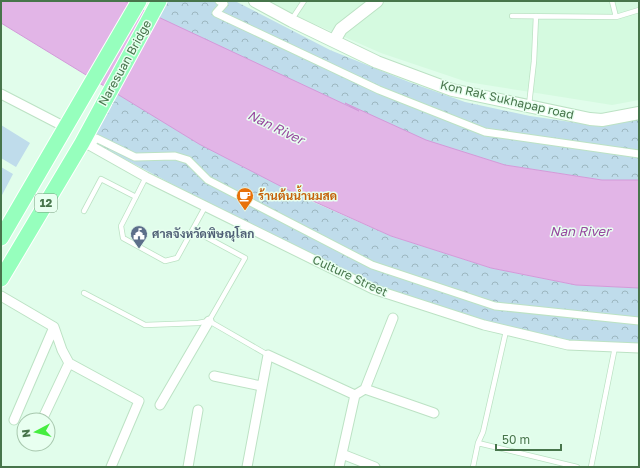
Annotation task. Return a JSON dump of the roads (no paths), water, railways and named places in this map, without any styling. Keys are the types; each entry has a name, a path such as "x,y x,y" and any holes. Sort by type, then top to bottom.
{"main road":[{"name":"Naresuan Bridge","path":"67,123 139,1"},
{"name":"Naresuan Bridge","path":"86,144 91,126 159,1"},
{"name":"12","path":"1,238 7,222 67,123"},
{"name":"12","path":"1,279 86,144"}],"street":[{"path":"218,1 224,4 216,13 379,90 485,132 639,154"},
{"name":"Kon Rak Sukhapap road","path":"255,1 292,21 377,62 452,90 602,120 639,113"},
{"path":"334,41 340,28 377,1"},
{"path":"1,94 67,123"},
{"path":"86,144 96,138 135,157 175,156 188,160 208,180 372,265 495,306 639,321"},
{"name":"Culture Street","path":"86,144 205,207 373,289 506,331 575,346 639,348"},
{"path":"1,296 54,327 62,350 69,362 139,401 111,467"},
{"path":"339,467 355,395 365,389 393,318"},
{"path":"160,405 209,321"},
{"path":"14,420 54,327"},
{"path":"246,467 268,355 355,395"},
{"path":"46,412 69,362"},
{"path":"214,376 261,386"},
{"path":"365,389 434,413"},
{"path":"188,467 198,410"},
{"path":"342,454 375,467"}],"lane":[{"path":"292,21 304,1"},
{"path":"612,1 616,18"},
{"path":"512,16 616,18 639,10"},
{"path":"528,106 534,61 536,16"},
{"path":"146,177 121,226 123,238 165,261 177,258 205,207"},
{"path":"84,211 101,179 136,197"},
{"path":"193,230 245,258 209,321"},
{"path":"84,293 145,325 198,323 209,321 268,355"},
{"path":"473,467 478,443 483,432 506,331"},
{"path":"591,467 615,347"},
{"path":"478,443 577,467"}],"water":[{"name":"Nan River","path":"1,1 124,1 359,111 345,103 426,140 505,165 602,180 639,180 639,288 576,285 491,268 391,236 286,189 199,144 1,23"}],"place":[{"name":"ร้านต้นน้ำนมสด","path":"245,211"},
{"name":"ศาลจังหวัดพิษณุโลก","path":"139,249"}]}
